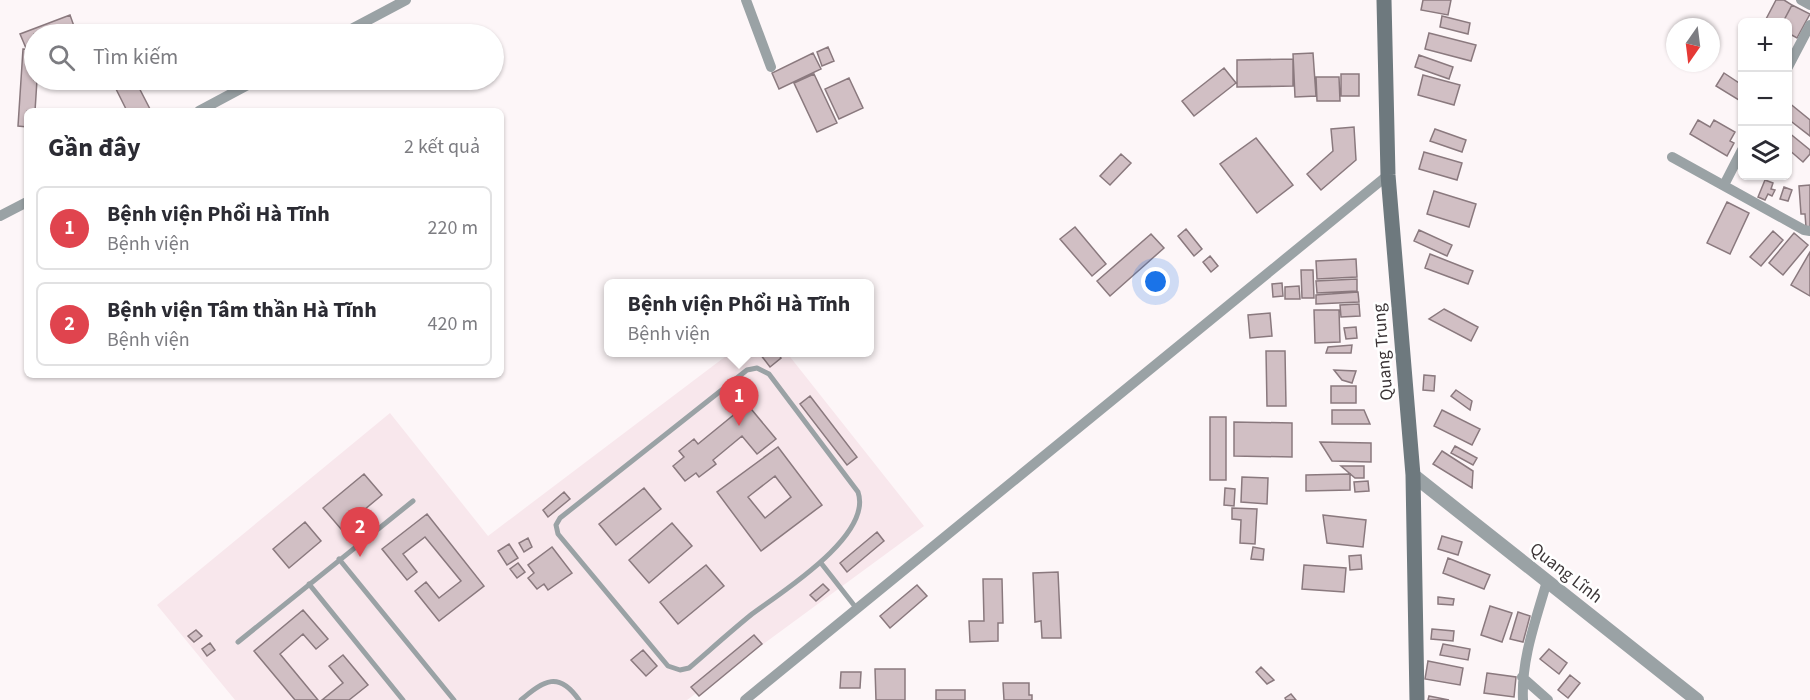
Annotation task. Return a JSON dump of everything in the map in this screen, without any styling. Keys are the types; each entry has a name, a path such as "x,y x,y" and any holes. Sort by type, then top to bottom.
{"main road":[{"name":"Quang Trung","path":"1384,0 1388,175 1413,475 1417,700"}],"street":[{"path":"361,24 406,0"},
{"path":"746,0 771,67"},
{"path":"1801,0 1810,5"},
{"path":"1792,59 1810,25"},
{"path":"204,108 238,90"},
{"path":"1672,157 1724,184 1757,205 1810,231"},
{"path":"1724,184 1738,159"},
{"path":"745,700 1388,175"},
{"path":"0,216 24,204"},
{"name":"Quang Lĩnh","path":"1413,475 1697,700"},
{"path":"1523,700 1522,678 1548,581"},
{"path":"1522,678 1548,700"}],"lane":[{"path":"757,368 769,374 861,499 856,520 820,564 751,616 689,668 675,670 668,666 558,534 556,525 560,518 747,370 757,368"},
{"path":"238,642 413,501"},
{"path":"339,559 454,700"},
{"path":"820,564 858,609"},
{"path":"309,585 404,700"},
{"path":"521,700 539,685 551,681 566,684 579,700"}],"shaded area":[{"path":"725,357 790,357 924,526 687,700 235,700 157,605 390,413 488,536"}],"building":[{"path":"1423,0 1451,0 1448,15 1421,10"},
{"path":"1776,0 1784,0 1792,5 1785,18 1767,18"},
{"path":"1792,5 1810,14 1797,38 1792,35 1792,18 1785,18"},
{"path":"70,15 73,24 46,24"},
{"path":"1442,16 1470,23 1468,34 1440,27"},
{"path":"1429,33 1476,45 1471,61 1425,49"},
{"path":"828,47 834,61 822,66 817,52"},
{"path":"23,49 24,90 36,90 35,108 24,108 24,127 18,126"},
{"path":"813,53 821,69 779,89 772,73"},
{"path":"1313,53 1316,96 1295,97 1293,54"},
{"path":"1419,55 1453,67 1449,79 1415,67"},
{"path":"1293,59 1293,86 1237,87 1237,60"},
{"path":"1224,68 1236,83 1194,116 1182,101"},
{"path":"1724,73 1738,82 1738,100 1716,86"},
{"path":"814,74 837,123 817,132 794,83"},
{"path":"1341,74 1359,74 1359,96 1341,96"},
{"path":"1423,75 1460,85 1454,105 1418,95"},
{"path":"1316,77 1339,77 1340,101 1317,101"},
{"path":"849,78 863,108 839,119 825,89"},
{"path":"116,90 140,90 149,108 126,108"},
{"path":"1792,105 1810,120 1810,136 1792,122"},
{"path":"1698,120 1710,127 1714,120 1735,132 1730,141 1734,143 1727,156 1690,134"},
{"path":"1354,127 1356,160 1321,190 1307,174 1333,151 1331,129"},
{"path":"1435,129 1466,140 1462,152 1430,141"},
{"path":"1792,135 1810,150 1810,154 1803,162 1792,152"},
{"path":"1256,138 1293,185 1257,213 1220,164"},
{"path":"1424,152 1462,163 1457,180 1419,169"},
{"path":"1121,154 1131,163 1110,185 1100,176"},
{"path":"1765,180 1773,183 1771,189 1775,190 1772,196 1768,194 1765,200 1758,197"},
{"path":"1810,185 1810,227 1806,227 1805,214 1801,214 1799,186"},
{"path":"1784,187 1792,190 1788,201 1780,199"},
{"path":"1434,191 1476,204 1469,227 1427,214"},
{"path":"1727,202 1749,213 1730,254 1707,243"},
{"path":"1075,227 1106,264 1092,276 1060,239"},
{"path":"1186,229 1202,249 1194,256 1178,236"},
{"path":"1419,230 1452,245 1447,256 1414,241"},
{"path":"1773,231 1783,240 1761,266 1750,257"},
{"path":"1794,233 1808,245 1783,275 1769,263"},
{"path":"1151,234 1164,248 1110,296 1097,281"},
{"path":"1810,252 1810,296 1791,285"},
{"path":"1430,254 1473,271 1468,284 1425,268"},
{"path":"1210,256 1218,266 1211,272 1203,262"},
{"path":"1356,259 1357,277 1317,279 1316,261"},
{"path":"1301,270 1313,270 1314,298 1302,298"},
{"path":"1357,279 1357,291 1317,293 1316,281"},
{"path":"1282,283 1283,296 1273,297 1272,284"},
{"path":"1299,286 1300,299 1285,299 1285,287"},
{"path":"1358,292 1359,302 1316,304 1316,295"},
{"path":"1359,304 1360,316 1341,317 1340,305"},
{"path":"1444,309 1478,327 1471,341 1429,319"},
{"path":"1314,310 1339,310 1340,342 1315,343"},
{"path":"1270,313 1272,336 1250,338 1248,315"},
{"path":"1356,327 1357,338 1346,339 1344,328"},
{"path":"1352,345 1351,353 1326,353 1328,347"},
{"path":"1266,351 1285,351 1286,406 1267,406"},
{"path":"762,357 780,357 781,358 770,367"},
{"path":"1334,370 1356,371 1352,383 1342,380"},
{"path":"1424,375 1435,376 1434,391 1423,390"},
{"path":"1331,386 1356,386 1356,403 1331,403"},
{"path":"1456,390 1472,401 1470,410 1451,396"},
{"path":"810,396 857,457 847,465 800,404"},
{"path":"747,404 776,439 757,454 742,436 713,460 716,464 699,477 696,473 685,481 673,466 684,457 679,451 694,439 698,444"},
{"path":"1332,410 1364,410 1370,424 1332,424"},
{"path":"1442,410 1480,429 1472,445 1434,426"},
{"path":"1210,417 1226,417 1226,480 1210,480"},
{"path":"1234,422 1292,423 1292,457 1234,456"},
{"path":"1320,442 1371,443 1371,462 1332,461"},
{"path":"1455,446 1477,458 1473,465 1451,453"},
{"path":"778,447 822,505 761,551 717,492","holes":["775,476 791,497 765,518 748,497"]},
{"path":"1442,451 1473,471 1472,488 1433,464"},
{"path":"1341,466 1364,466 1364,478 1355,478"},
{"path":"364,474 382,495 341,529 323,508"},
{"path":"1350,474 1350,490 1306,491 1306,475"},
{"path":"1242,477 1268,478 1267,504 1241,502"},
{"path":"1368,481 1369,491 1355,492 1354,482"},
{"path":"644,488 661,509 616,545 599,524"},
{"path":"1225,488 1235,489 1234,506 1224,505"},
{"path":"564,492 570,499 548,517 543,510"},
{"path":"1232,508 1257,509 1255,544 1240,543 1241,520 1232,519"},
{"path":"427,514 484,586 439,621 415,591 426,582 439,598 461,581 425,537 403,554 417,572 407,580 382,549"},
{"path":"1323,515 1366,520 1363,547 1327,543"},
{"path":"305,522 321,541 289,568 273,549"},
{"path":"672,523 692,546 649,583 629,560"},
{"path":"877,532 884,541 847,572 840,563"},
{"path":"1442,536 1462,542 1458,555 1438,549"},
{"path":"528,538 532,547 524,552 519,543"},
{"path":"509,544 518,558 507,565 498,551"},
{"path":"552,547 572,573 548,590 544,584 537,589 528,578 534,573 528,565"},
{"path":"1253,547 1264,549 1263,560 1251,559"},
{"path":"1361,555 1362,569 1350,570 1349,556"},
{"path":"1448,558 1490,575 1484,589 1443,573"},
{"path":"518,563 525,572 517,578 510,569"},
{"path":"706,565 724,586 678,624 660,602"},
{"path":"1304,565 1346,568 1344,592 1302,589"},
{"path":"1058,572 1061,638 1042,638 1041,621 1035,622 1033,573"},
{"path":"983,579 1002,579 1003,623 998,623 998,641 970,642 969,621 984,621"},
{"path":"823,584 829,590 816,601 810,595"},
{"path":"917,585 927,596 890,628 880,616"},
{"path":"1438,597 1454,599 1453,605 1438,604"},
{"path":"1490,606 1512,613 1502,642 1481,635"},
{"path":"303,610 328,639 316,649 303,634 280,654 318,700 295,700 254,651"},
{"path":"1518,612 1530,616 1523,642 1510,639"},
{"path":"1432,629 1454,631 1453,641 1431,639"},
{"path":"196,630 202,636 194,642 188,636"},
{"path":"754,635 762,644 699,696 691,687"},
{"path":"210,643 215,650 207,656 202,649"},
{"path":"1443,644 1470,649 1468,660 1440,655"},
{"path":"1549,649 1567,663 1559,674 1540,659"},
{"path":"643,650 657,666 646,676 631,660"},
{"path":"343,655 368,685 349,700 322,700 343,683 329,666"},
{"path":"1428,661 1463,668 1460,685 1425,679"},
{"path":"1261,667 1274,680 1267,684 1256,672"},
{"path":"875,669 905,669 905,700 876,700"},
{"path":"841,672 861,672 860,688 840,688"},
{"path":"1487,673 1516,677 1514,697 1484,693"},
{"path":"1570,675 1580,683 1568,698 1558,690"},
{"path":"1003,683 1029,683 1029,695 1032,695 1032,700 1004,700"},
{"path":"936,690 965,690 965,700 936,700"},
{"path":"1291,694 1296,700 1286,700 1285,698"},
{"path":"1429,696 1449,700 1428,700"}],"place":[{"name":"Bệnh viện Phổi Hà Tĩnh","path":"739,426"},
{"name":"Bệnh viện Tâm thần Hà Tĩnh","path":"360,557"}]}
